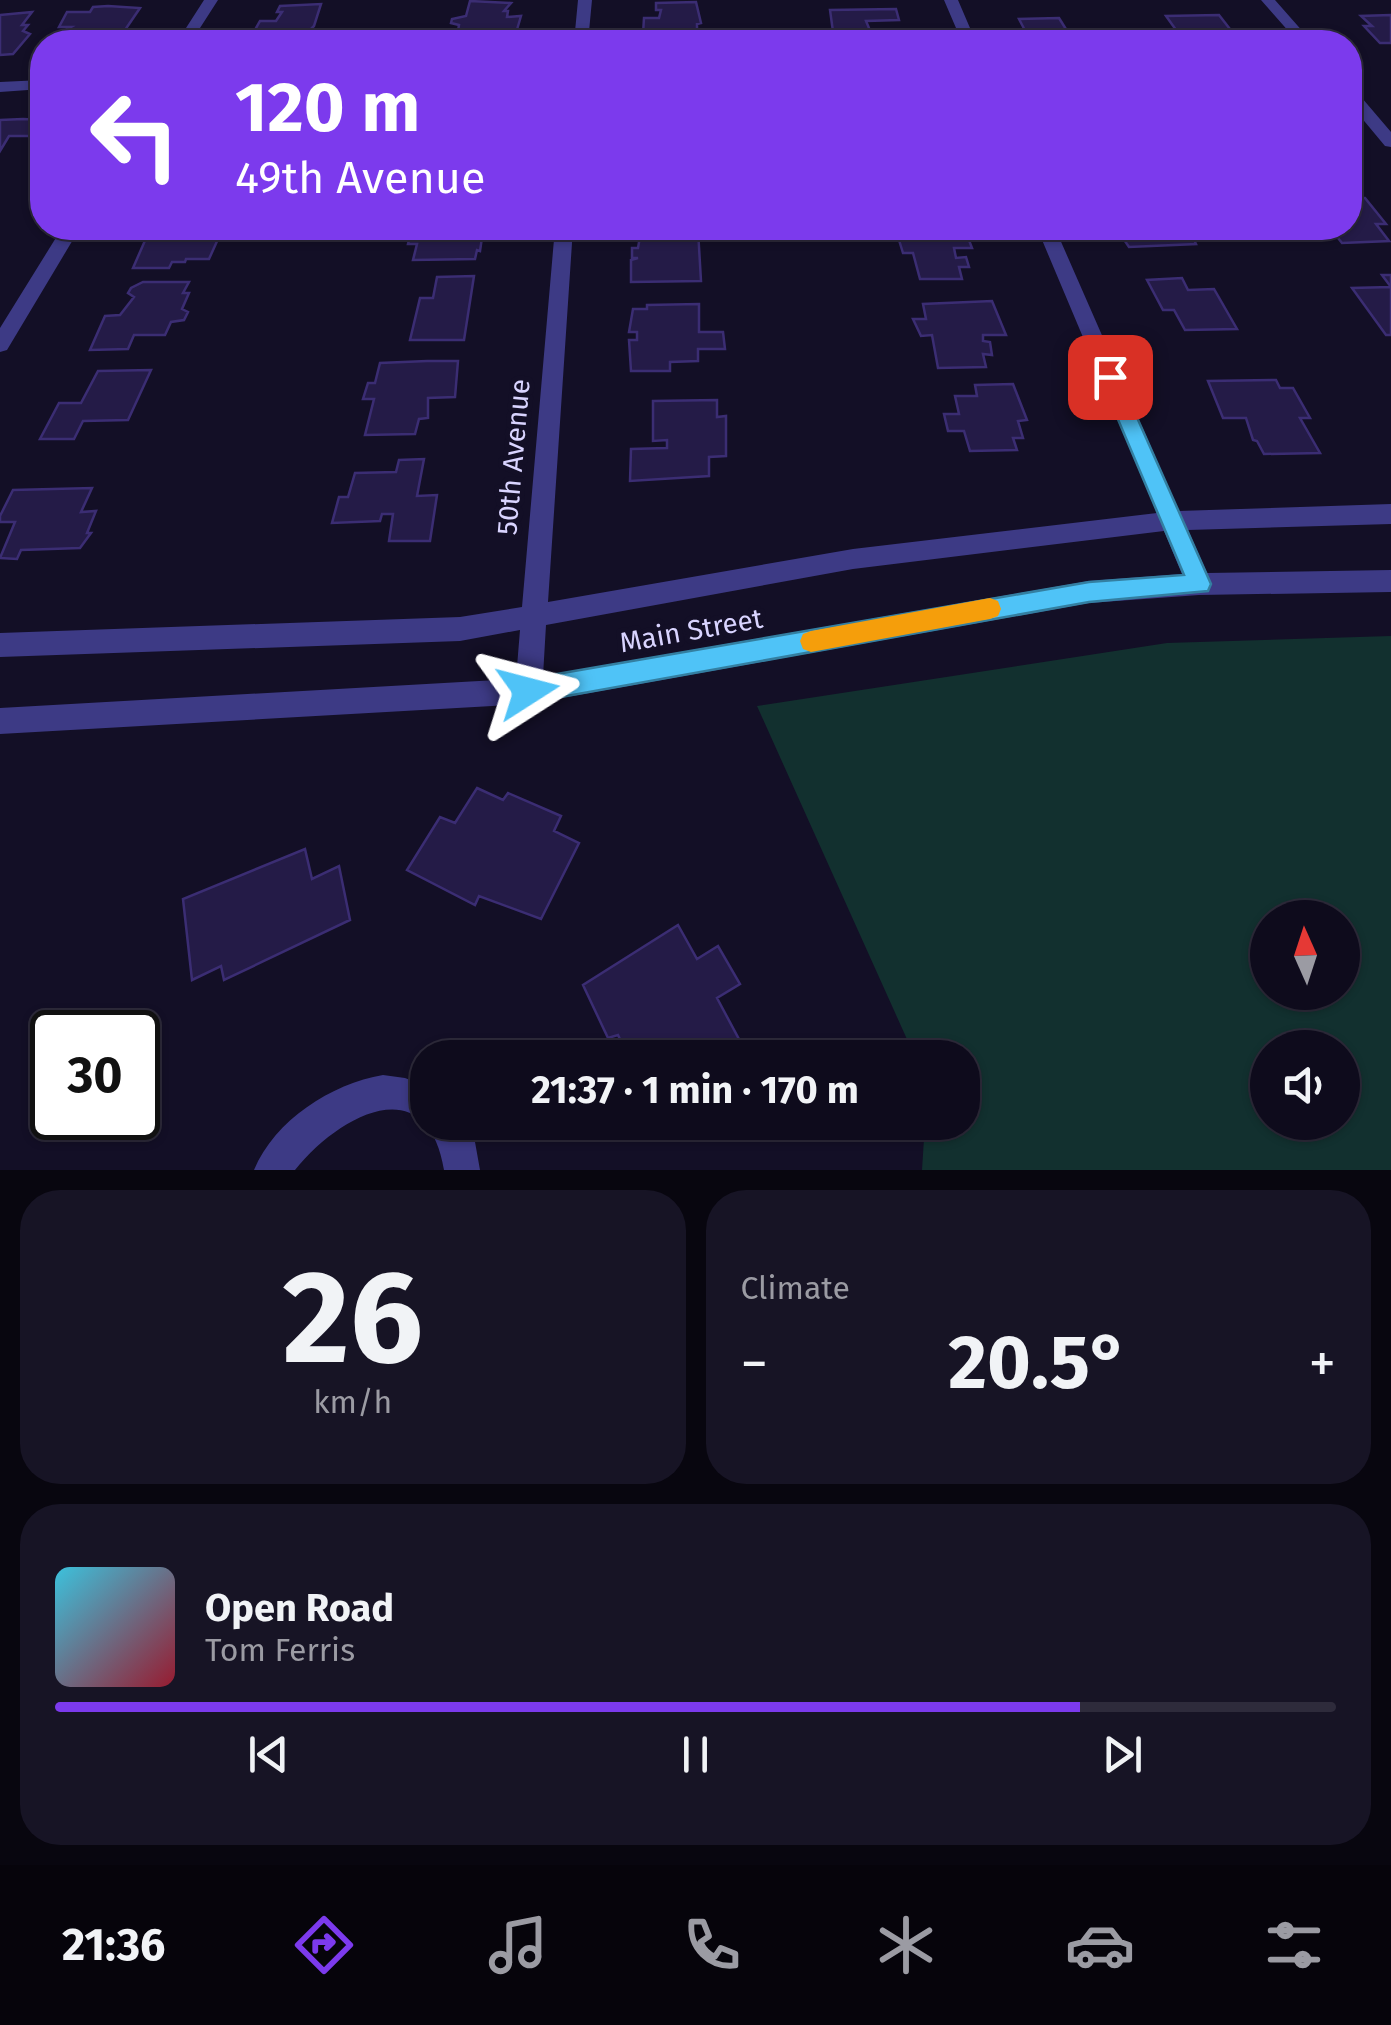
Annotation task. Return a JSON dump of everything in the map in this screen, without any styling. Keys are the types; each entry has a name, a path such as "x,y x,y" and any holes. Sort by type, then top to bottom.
{"street":[{"path":"192,30 211,0"},
{"path":"582,30 585,0"},
{"path":"951,0 963,30"},
{"path":"1268,0 1295,30"},
{"path":"0,87 30,86"},
{"path":"1362,108 1391,142"},
{"path":"0,345 64,240"},
{"name":"50th Avenue","path":"528,691 563,240"},
{"path":"1051,240 1200,584"},
{"name":"Main Street","path":"0,645 441,630 531,618 886,554 1171,521 1391,514"},
{"name":"Main Street","path":"0,720 528,691 1089,592 1200,584 1391,582"},
{"path":"272,1170 316,1118 358,1097 410,1094"},
{"path":"456,1140 462,1170"}],"green space":[{"path":"1391,636 1391,1170 922,1170 924,1140 980,1140 980,1040 907,1040 757,706 1167,643"}],"building":[{"path":"470,1 511,3 504,11 508,11 507,17 521,16 517,30 458,30 459,25 451,23 452,19 466,16"},
{"path":"696,2 701,23 697,29 643,30 644,18 659,18 661,10 656,10 656,3"},
{"path":"321,4 310,30 255,30 260,21 276,21 282,12 277,12 280,6"},
{"path":"93,7 140,8 125,30 59,27 67,12 90,12"},
{"path":"896,9 899,20 866,21 870,30 833,30 830,10"},
{"path":"32,12 22,25 28,25 23,31 30,34 13,54 0,55 0,15"},
{"path":"1219,15 1231,30 1176,30 1166,16"},
{"path":"1391,15 1391,43 1380,43 1364,26 1372,26 1361,16"},
{"path":"1059,18 1066,30 1025,30 1019,19"},
{"path":"30,119 30,136 9,136 0,151 0,120"},
{"path":"1365,198 1386,224 1376,224 1389,241 1340,240 1362,240"},
{"path":"145,240 218,240 209,259 172,262 169,268 133,268"},
{"path":"409,240 482,240 475,259 413,260 417,244 408,244"},
{"path":"639,240 699,240 701,281 631,282 631,260 638,258 632,258 632,248 638,248"},
{"path":"899,240 969,240 972,248 954,248 956,258 966,257 969,267 959,267 962,279 920,279 913,253 903,253"},
{"path":"1124,240 1194,240 1196,244 1129,247"},
{"path":"474,276 464,340 410,340 420,298 433,298 437,277"},
{"path":"1182,278 1188,290 1214,289 1237,329 1185,330 1174,310 1163,310 1147,280"},
{"path":"143,282 189,282 183,293 189,293 182,309 188,312 184,320 171,322 165,335 134,335 128,349 90,350 105,316 120,315 134,297 128,293 131,288"},
{"path":"1391,287 1391,335 1386,335 1352,288"},
{"path":"992,301 1006,335 983,335 983,341 990,342 992,355 983,354 986,367 938,368 932,335 921,336 913,319 926,319 923,304"},
{"path":"699,304 699,332 723,332 725,349 698,349 698,361 670,362 670,371 631,371 629,340 637,340 637,332 629,332 633,309"},
{"path":"458,361 455,397 428,398 428,418 419,419 415,434 365,435 374,399 363,399 368,383 375,383 380,363"},
{"path":"151,370 128,420 83,421 74,439 40,439 59,403 81,403 98,371"},
{"path":"1276,380 1280,388 1293,388 1310,418 1300,418 1320,453 1264,454 1253,440 1246,418 1223,418 1208,381"},
{"path":"1013,384 1027,420 1018,421 1023,438 1013,438 1017,450 970,451 964,431 948,431 944,414 959,414 955,396 977,396 975,385"},
{"path":"717,400 717,417 726,416 726,456 709,457 709,476 630,481 631,449 667,448 667,440 653,441 653,401"},
{"path":"424,459 417,496 437,495 430,541 389,541 393,514 382,514 380,521 332,523 339,497 348,497 355,473 396,472 399,460"},
{"path":"92,488 81,512 96,511 87,533 91,533 80,548 21,550 17,559 0,558 15,522 0,522 13,490"},
{"path":"477,788 503,800 508,793 561,816 554,831 579,843 541,919 479,896 475,905 407,870 440,817 455,823"},
{"path":"305,849 312,879 339,866 350,920 224,980 221,966 192,980 183,899"},
{"path":"678,925 697,959 718,946 740,984 717,998 739,1040 620,1040 618,1035 608,1038 583,985"}],"slow traffic":[{"path":"811,641 990,609"}],"route":[{"path":"528,691 1089,592 1200,584 1110,377"}]}
